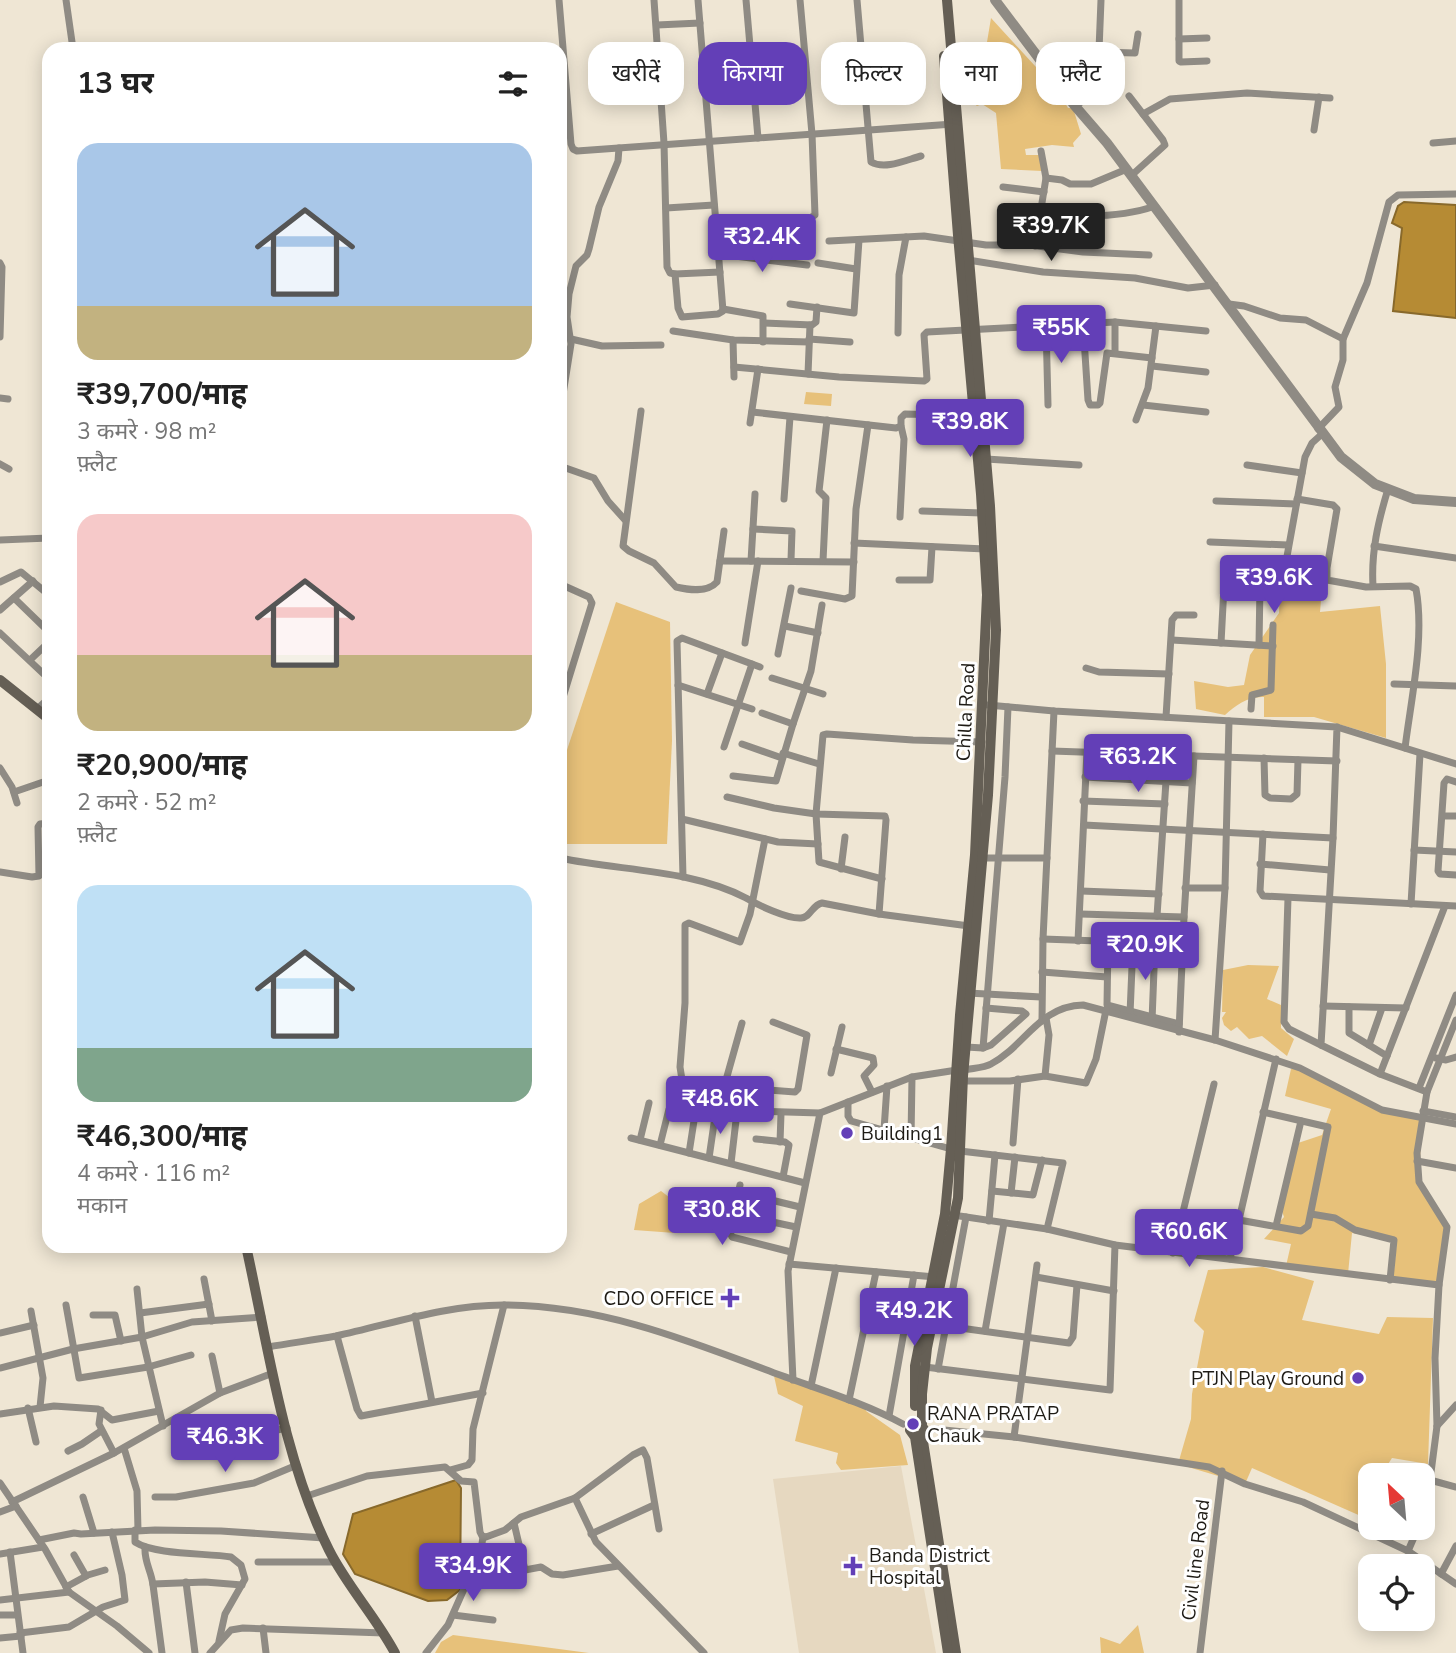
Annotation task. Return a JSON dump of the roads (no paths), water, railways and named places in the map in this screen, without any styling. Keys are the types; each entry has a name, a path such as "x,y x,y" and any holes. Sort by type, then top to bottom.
{"main road":[{"name":"Chilla Road","path":"940,0 946,42"},
{"path":"947,0 947,42"},
{"name":"Chilla Road","path":"918,1429 915,1366 956,1215 956,1150 969,926 975,906 982,742 988,706 985,548 988,536 982,513 978,416 951,105"},
{"path":"963,240 968,260 970,329"},
{"path":"978,416 986,459 988,536 996,630 988,706 979,858"},
{"path":"0,680 42,713"},
{"path":"961,1074 966,1047 966,992 975,906"},
{"path":"248,1253 287,1428 307,1496 336,1562 395,1653"},
{"path":"937,1278 918,1429 941,1582 948,1653"},
{"path":"941,1582 956,1653"}],"street":[{"path":"66,0 73,42"},
{"path":"559,0 563,42"},
{"path":"654,0 664,143 667,267 670,273 675,274 720,272"},
{"path":"675,274 678,308 682,317 718,314 723,309 698,0"},
{"path":"746,0 758,138"},
{"path":"716,224 810,218 816,215 800,0"},
{"path":"857,0 870,158 873,164 898,163 920,156"},
{"path":"995,0 1075,106 1130,172 1340,457 1375,484 1414,499 1456,502"},
{"path":"1099,42 1101,0"},
{"path":"1179,0 1178,57 1181,62 1207,61"},
{"path":"657,25 700,23"},
{"path":"1125,53 1135,53 1138,34"},
{"path":"1179,39 1207,38"},
{"path":"567,92 572,149 577,151 953,124"},
{"path":"1143,114 1170,99 1247,93 1330,98"},
{"path":"1046,178 1070,184 1091,184 1130,172 1165,145 1129,96"},
{"path":"1314,130 1319,97"},
{"path":"1433,143 1456,141"},
{"path":"567,366 571,339 567,317 576,266 587,255 595,233 599,207 618,161 618,148"},
{"path":"1035,246 1046,178 1041,151"},
{"path":"1003,187 1044,192"},
{"path":"1222,643 1224,586 1229,583 1282,584 1307,449 1339,407 1335,387 1343,360 1343,339 1367,283 1391,198 1398,195 1456,193"},
{"path":"666,208 714,205"},
{"path":"1065,215 1102,216 1140,211 1155,206"},
{"path":"828,241 923,236 986,245 1149,255"},
{"path":"898,333 899,275 906,237"},
{"path":"790,304 854,313 859,240"},
{"path":"719,256 807,265"},
{"path":"968,260 1043,272 1135,278 1188,288 1215,285"},
{"path":"0,263 0,337"},
{"path":"818,263 856,269"},
{"path":"1228,304 1244,306 1280,318 1306,320 1343,339"},
{"path":"764,323 810,325 816,322 817,307"},
{"path":"723,309 762,316 763,341"},
{"path":"1115,322 1115,353"},
{"path":"734,368 926,381 925,333 1115,322 1206,331"},
{"path":"1083,323 1090,405 1100,403 1106,356 1110,352 1206,372"},
{"path":"808,374 810,325"},
{"path":"1046,325 1048,405"},
{"path":"1136,420 1143,405 1156,326"},
{"path":"673,331 733,340 850,342"},
{"path":"571,339 602,346 661,345"},
{"path":"733,340 734,377"},
{"path":"750,422 758,369"},
{"path":"1143,405 1206,412"},
{"path":"641,411 622,542 625,549 654,563 676,587 712,587 717,582 724,531"},
{"path":"752,412 901,426"},
{"path":"900,517 904,439 901,418 905,414 978,416"},
{"path":"784,499 790,417"},
{"path":"823,561 826,500 820,491 827,420"},
{"path":"801,591 850,598 856,509 868,425"},
{"path":"986,459 1079,465"},
{"path":"0,464 9,469"},
{"path":"1247,465 1302,472"},
{"path":"567,469 594,478 608,501 625,520"},
{"path":"1373,586 1374,546 1388,489"},
{"path":"745,643 755,561 755,494"},
{"path":"1216,501 1332,505 1337,509 1326,568 1327,580 1373,586 1410,586 1416,589 1418,619 1405,748"},
{"path":"922,511 982,513"},
{"path":"753,529 792,531 791,561"},
{"path":"0,540 42,538"},
{"path":"854,542 985,548"},
{"path":"1210,542 1288,545"},
{"path":"1374,546 1456,558"},
{"path":"899,580 930,580 932,547"},
{"path":"720,561 854,562"},
{"path":"0,582 19,572 42,588"},
{"path":"0,610 33,580"},
{"path":"1259,645 1260,585"},
{"path":"567,587 589,597 592,603 567,674"},
{"path":"778,654 791,588"},
{"path":"14,598 42,625"},
{"path":"733,776 775,782 811,671 822,605"},
{"path":"1166,718 1173,617 1194,615"},
{"path":"1251,709 1252,695 1271,690 1273,625"},
{"path":"785,626 818,633"},
{"path":"0,633 42,672"},
{"path":"683,877 678,639 682,638 760,667"},
{"path":"1172,640 1272,646"},
{"path":"30,660 42,649"},
{"path":"707,694 722,653"},
{"path":"724,747 752,664"},
{"path":"1086,668 1099,672 1169,674"},
{"path":"772,678 823,694"},
{"path":"1394,684 1456,686"},
{"path":"678,685 752,709"},
{"path":"37,709 42,704"},
{"path":"988,706 1337,727 1456,764"},
{"path":"983,1048 1008,707"},
{"path":"1045,1076 1049,1035 1041,997 1054,711"},
{"path":"762,713 793,724"},
{"path":"1215,1041 1225,888 1229,721"},
{"path":"1321,1045 1337,727"},
{"path":"882,878 819,862 816,814 823,736 827,734 982,742"},
{"path":"742,744 819,764"},
{"path":"1052,751 1337,761"},
{"path":"1078,941 1087,751"},
{"path":"1411,904 1420,754"},
{"path":"1179,1028 1194,756"},
{"path":"1264,758 1265,795 1270,798 1291,799 1297,793 1298,760"},
{"path":"0,768 14,792 17,803"},
{"path":"1085,777 1192,783"},
{"path":"1456,782 1445,780 1438,873 1456,875"},
{"path":"1157,916 1166,781"},
{"path":"14,792 42,782"},
{"path":"727,797 816,814 885,816 887,820 879,914"},
{"path":"1083,800 1164,804"},
{"path":"1443,816 1456,816"},
{"path":"682,819 765,839 818,844"},
{"path":"1084,825 1333,838"},
{"path":"0,872 39,876 38,827 42,826"},
{"path":"1263,834 1261,895 1456,906"},
{"path":"841,869 845,837"},
{"path":"765,839 740,943 689,923 685,927 685,1003 680,1067 688,1101 696,1108 781,1114 820,1113 912,1077 961,1074 1018,1079 1045,1076 1088,1082 1106,1010"},
{"path":"1414,850 1456,852"},
{"path":"979,858 1047,858"},
{"path":"567,859 683,877 739,895 757,906 800,918 804,918 818,904 969,926"},
{"path":"1261,864 1331,870"},
{"path":"1185,888 1225,888"},
{"path":"1081,891 1158,894"},
{"path":"1289,898 1284,1022 1289,1029 1380,1074 1423,1090"},
{"path":"1380,1074 1445,906"},
{"path":"1080,914 1184,917"},
{"path":"1043,939 1182,944"},
{"path":"1108,942 1107,1005 1130,1015 1179,1028 1300,1068 1382,1110 1456,1116"},
{"path":"1130,1015 1133,943"},
{"path":"1152,1022 1155,944"},
{"path":"1042,972 1107,976"},
{"path":"966,992 1041,997"},
{"path":"1432,1463 1437,1426 1435,1358 1439,1285 1447,1227 1419,1182 1417,1161 1423,1090 1456,995"},
{"path":"961,1074 992,1064 1044,1019 1071,1005 1083,1004 1130,1015"},
{"path":"1323,1006 1406,1009"},
{"path":"1349,1007 1349,1033 1387,1056"},
{"path":"966,1047 983,1048 991,1045 1026,1014 1022,1010 986,1008"},
{"path":"1369,1045 1382,1008"},
{"path":"1436,1058 1456,1020"},
{"path":"742,1023 726,1080 754,1089 793,1093 798,1089 807,1035 773,1022"},
{"path":"831,1073 842,1027"},
{"path":"836,1049 873,1058 874,1065 864,1076 872,1093"},
{"path":"1436,1058 1456,1057"},
{"path":"1230,1259 1276,1059"},
{"path":"911,1138 912,1077"},
{"path":"1013,1143 1018,1079"},
{"path":"1172,1253 1214,1084"},
{"path":"884,1130 887,1086"},
{"path":"750,1112 754,1089"},
{"path":"848,1102 848,1116 851,1121 911,1138 956,1150 1062,1162 1064,1166 1047,1229"},
{"path":"640,1140 649,1103"},
{"path":"689,1153 696,1108"},
{"path":"660,1145 669,1109"},
{"path":"709,1158 716,1110"},
{"path":"731,1163 737,1112"},
{"path":"1239,1220 1304,1231 1311,1214 1329,1129 1326,1126 1263,1112"},
{"path":"793,1380 789,1264 820,1113"},
{"path":"780,1142 781,1114"},
{"path":"1422,1114 1456,1124"},
{"path":"1276,1226 1301,1121"},
{"path":"631,1138 805,1183"},
{"path":"756,1139 788,1143 790,1147 783,1177"},
{"path":"989,1221 995,1155"},
{"path":"1011,1193 1016,1157"},
{"path":"992,1191 1031,1196 1034,1194 1042,1160"},
{"path":"1417,1161 1456,1168"},
{"path":"740,1185 730,1232 732,1237 791,1252"},
{"path":"767,1199 800,1207"},
{"path":"1311,1214 1335,1218 1354,1230 1394,1240 1390,1280"},
{"path":"938,1369 946,1326 956,1215 1047,1229 1115,1245 1439,1285"},
{"path":"763,1220 796,1227"},
{"path":"985,1331 1004,1223"},
{"path":"925,1367 1110,1390 1115,1245"},
{"path":"789,1264 937,1278"},
{"path":"1014,1437 1037,1265"},
{"path":"811,1386 835,1268"},
{"path":"849,1400 876,1272"},
{"path":"889,1416 914,1275"},
{"path":"1035,1277 1114,1291"},
{"path":"204,1279 212,1321"},
{"path":"946,1326 1065,1343 1072,1341 1077,1285"},
{"path":"137,1289 142,1337 163,1426"},
{"path":"139,1313 209,1304"},
{"path":"66,1305 79,1378 148,1367 191,1355"},
{"path":"450,1470 470,1463 473,1429 504,1305"},
{"path":"268,1347 337,1336 444,1309 504,1305 625,1320 849,1400 918,1429 1014,1437 1222,1471 1245,1484 1303,1502 1408,1551 1456,1584"},
{"path":"31,1311 43,1382 40,1406"},
{"path":"93,1315 116,1315 121,1341"},
{"path":"415,1316 432,1402"},
{"path":"0,1368 40,1356 142,1337 192,1322 262,1317"},
{"path":"0,1333 34,1325"},
{"path":"337,1336 361,1416 484,1393"},
{"path":"212,1356 220,1394"},
{"path":"0,1513 220,1394 274,1373"},
{"path":"0,1403 1,1414 40,1406 101,1410 112,1420 159,1411"},
{"path":"1437,1426 1456,1405"},
{"path":"29,1408 36,1442"},
{"path":"101,1410 99,1424 114,1453"},
{"path":"209,1444 287,1428"},
{"path":"68,1451 102,1431"},
{"path":"124,1448 137,1491 135,1542 145,1547 232,1557 240,1565 244,1574 242,1585 225,1614 219,1641"},
{"path":"483,1537 505,1530 525,1516 575,1498 643,1450 647,1458 659,1529"},
{"path":"155,1497 176,1497 254,1483 297,1465"},
{"path":"307,1496 368,1476 432,1467 445,1467 461,1481 474,1482 480,1532 483,1537 479,1566 468,1580 444,1631 426,1653"},
{"name":"Civil line Road","path":"1200,1653 1222,1471"},
{"path":"1435,1482 1456,1488"},
{"path":"0,1483 68,1589 149,1653"},
{"path":"83,1497 94,1533"},
{"path":"575,1498 591,1534 618,1566 704,1653"},
{"path":"591,1534 654,1505"},
{"path":"514,1523 526,1570 541,1567 552,1574 563,1575 618,1566"},
{"path":"0,1554 74,1533 137,1530 221,1531 324,1538"},
{"path":"0,1638 64,1628 108,1605 125,1600 112,1532"},
{"path":"1408,1551 1413,1540"},
{"path":"1441,1574 1456,1546"},
{"path":"145,1547 144,1561 153,1584 162,1653"},
{"path":"10,1552 23,1653"},
{"path":"74,1555 86,1576"},
{"path":"258,1562 336,1562"},
{"path":"0,1600 68,1589 86,1576 105,1570"},
{"path":"153,1584 186,1582 242,1585"},
{"path":"186,1582 195,1653"},
{"path":"0,1615 17,1615"},
{"path":"453,1615 493,1620"},
{"path":"263,1628 266,1653"},
{"path":"210,1653 219,1641 234,1629 384,1633"}],"place":[{"name":"Building1","path":"847,1133"},
{"name":"CDO OFFICE","path":"730,1298"},
{"name":"PTJN Play Ground","path":"1358,1378"},
{"name":"RANA PRATAP Chauk","path":"913,1424"},
{"name":"Banda District Hospital","path":"853,1566"}]}
